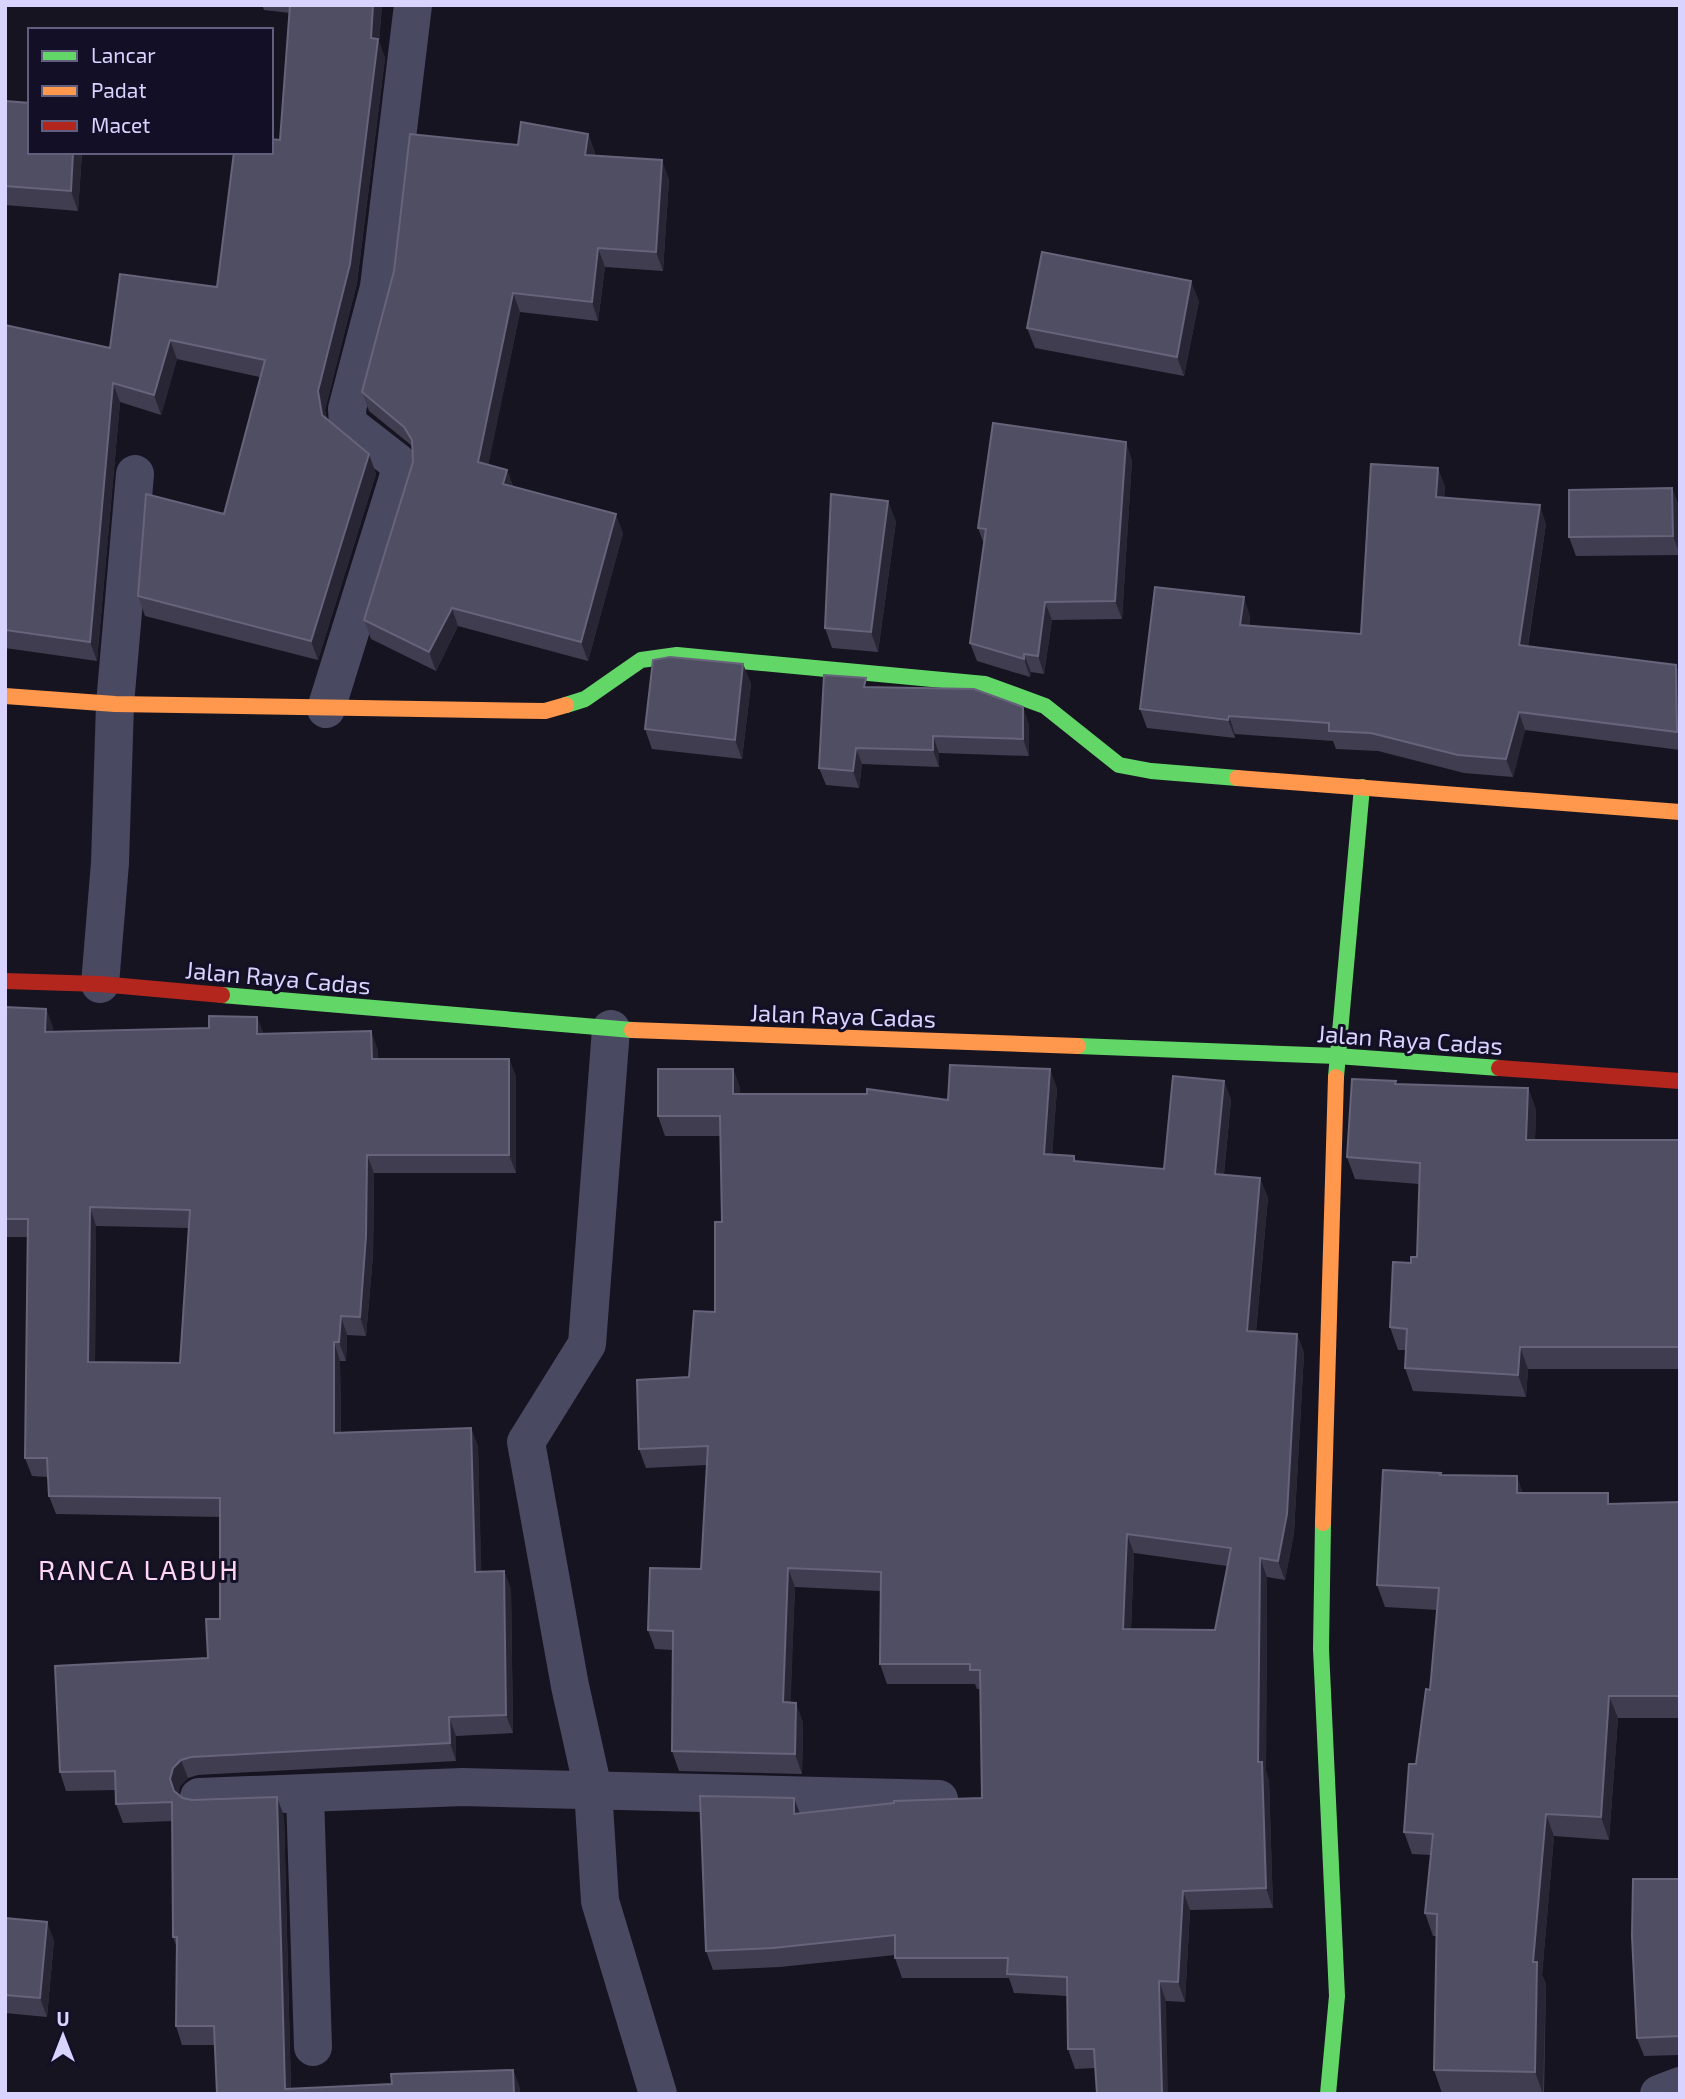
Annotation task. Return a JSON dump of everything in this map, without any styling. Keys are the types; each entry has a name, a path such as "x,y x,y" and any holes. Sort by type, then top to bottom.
{"street":[{"path":"326,709 399,475 397,463 348,424 347,409 379,287 413,5"},
{"path":"100,985 110,863 115,704 135,474"},
{"path":"5,696 115,704 545,710 585,699 640,660 677,655 985,684 1045,706 1119,765 1151,771 1680,812"},
{"path":"1328,2094 1336,1996 1321,1649 1336,1056 1362,787"},
{"name":"Jalan Raya Cadas","path":"5,981 100,985 611,1030 1336,1056 1680,1082"},
{"path":"611,1030 587,1344 526,1442 570,1686 593,1789 600,1901 658,2094"},
{"path":"199,1797 463,1787 939,1799"},
{"path":"305,1795 313,2047"},
{"path":"1659,2094 1680,2086"}],"building":[{"path":"290,5 373,5 371,38 378,39 350,264 318,391 322,415 369,454 311,641 138,596 146,494 224,514 265,360 170,340 154,395 113,383 90,642 5,630 5,325 110,348 120,274 217,287 234,154 273,154 273,139 280,140"},
{"path":"5,101 28,103 28,154 73,154 71,191 5,186"},
{"path":"521,122 588,134 585,155 662,160 656,252 598,248 592,302 513,293 478,462 507,470 503,484 616,514 581,642 452,608 429,652 364,620 413,462 412,440 404,427 362,392 394,271 410,134 518,145"},
{"path":"1042,252 1191,281 1177,357 1027,328"},
{"path":"993,423 1126,442 1115,601 1045,602 1038,656 1024,654 1024,659 970,643 986,529 978,528"},
{"path":"1371,464 1438,468 1436,497 1540,505 1519,645 1676,665 1677,732 1519,712 1506,759 1458,755 1371,733 1329,731 1329,723 1229,716 1228,720 1140,709 1155,587 1244,597 1240,625 1361,634"},
{"path":"1672,488 1673,536 1569,537 1569,490"},
{"path":"831,494 888,501 871,632 825,628"},
{"path":"670,657 743,664 735,740 645,729 653,660"},
{"path":"824,675 866,678 864,687 974,689 1023,707 1023,739 933,736 933,750 856,748 853,771 819,768"},
{"path":"5,1007 46,1009 45,1032 209,1028 209,1016 257,1017 257,1034 371,1031 372,1059 509,1059 509,1155 367,1155 366,1236 360,1317 341,1316 339,1342 334,1342 334,1433 471,1428 475,1572 504,1571 506,1715 449,1717 450,1743 191,1757 181,1760 173,1768 170,1779 174,1791 183,1798 192,1800 277,1797 285,2089 392,2084 391,2074 513,2070 514,2094 217,2094 214,2026 176,2026 177,1937 173,1937 172,1802 116,1804 115,1771 60,1772 55,1666 208,1658 206,1619 220,1619 220,1498 49,1496 47,1458 25,1458 28,1219 5,1219","holes":["90,1207 190,1210 180,1363 88,1362"]},
{"path":"950,1065 1050,1069 1044,1154 1074,1156 1074,1161 1164,1169 1173,1076 1224,1081 1215,1174 1260,1178 1247,1331 1297,1334 1287,1514 1278,1561 1260,1558 1258,1762 1262,1762 1266,1888 1183,1891 1178,1982 1159,1981 1162,2094 1097,2094 1094,2049 1068,2049 1067,1977 1007,1974 1008,1958 895,1958 895,1935 773,1948 706,1951 700,1796 794,1798 794,1814 894,1801 982,1798 980,1670 970,1670 970,1664 880,1664 881,1572 788,1568 783,1702 796,1703 795,1754 672,1751 673,1631 648,1630 650,1568 701,1569 708,1446 639,1449 637,1380 689,1377 694,1311 715,1312 715,1222 722,1222 720,1116 658,1116 658,1069 733,1069 733,1094 867,1094 867,1089 948,1100","holes":["1127,1534 1231,1548 1215,1630 1123,1629"]},
{"path":"1352,1079 1396,1081 1395,1084 1528,1088 1526,1140 1680,1140 1680,1347 1520,1347 1518,1375 1405,1368 1407,1329 1390,1327 1393,1262 1411,1263 1411,1257 1417,1257 1420,1163 1347,1157"},
{"path":"1383,1470 1441,1473 1440,1475 1517,1476 1517,1493 1608,1493 1608,1504 1680,1502 1680,1696 1609,1696 1601,1817 1546,1814 1533,1962 1537,1962 1535,2072 1434,2070 1437,1914 1425,1913 1433,1834 1404,1832 1409,1764 1416,1764 1426,1689 1430,1690 1439,1588 1377,1585"},
{"path":"1633,1879 1680,1879 1680,2036 1637,2038 1632,1936"},
{"path":"5,1918 47,1922 40,1998 5,1995"}],"traffic: fast":[{"path":"566,705 585,699 641,660 677,655 985,684 1045,706 1119,765 1151,771 1237,778"},
{"path":"1336,1077 1362,787"},
{"path":"222,995 632,1030"},
{"path":"1078,1046 1337,1056 1499,1068"},
{"path":"1323,1523 1321,1649 1337,1996 1328,2094"}],"traffic: slow":[{"path":"5,696 115,704 545,711 566,705"},
{"path":"1237,778 1680,812"},
{"path":"632,1030 1078,1046"},
{"path":"1323,1523 1336,1077"}],"traffic: jam":[{"path":"5,981 100,984 222,995"},
{"path":"1499,1068 1680,1081"}],"district":[{"name":"RANCA LABUH","path":"139,1569"}]}
